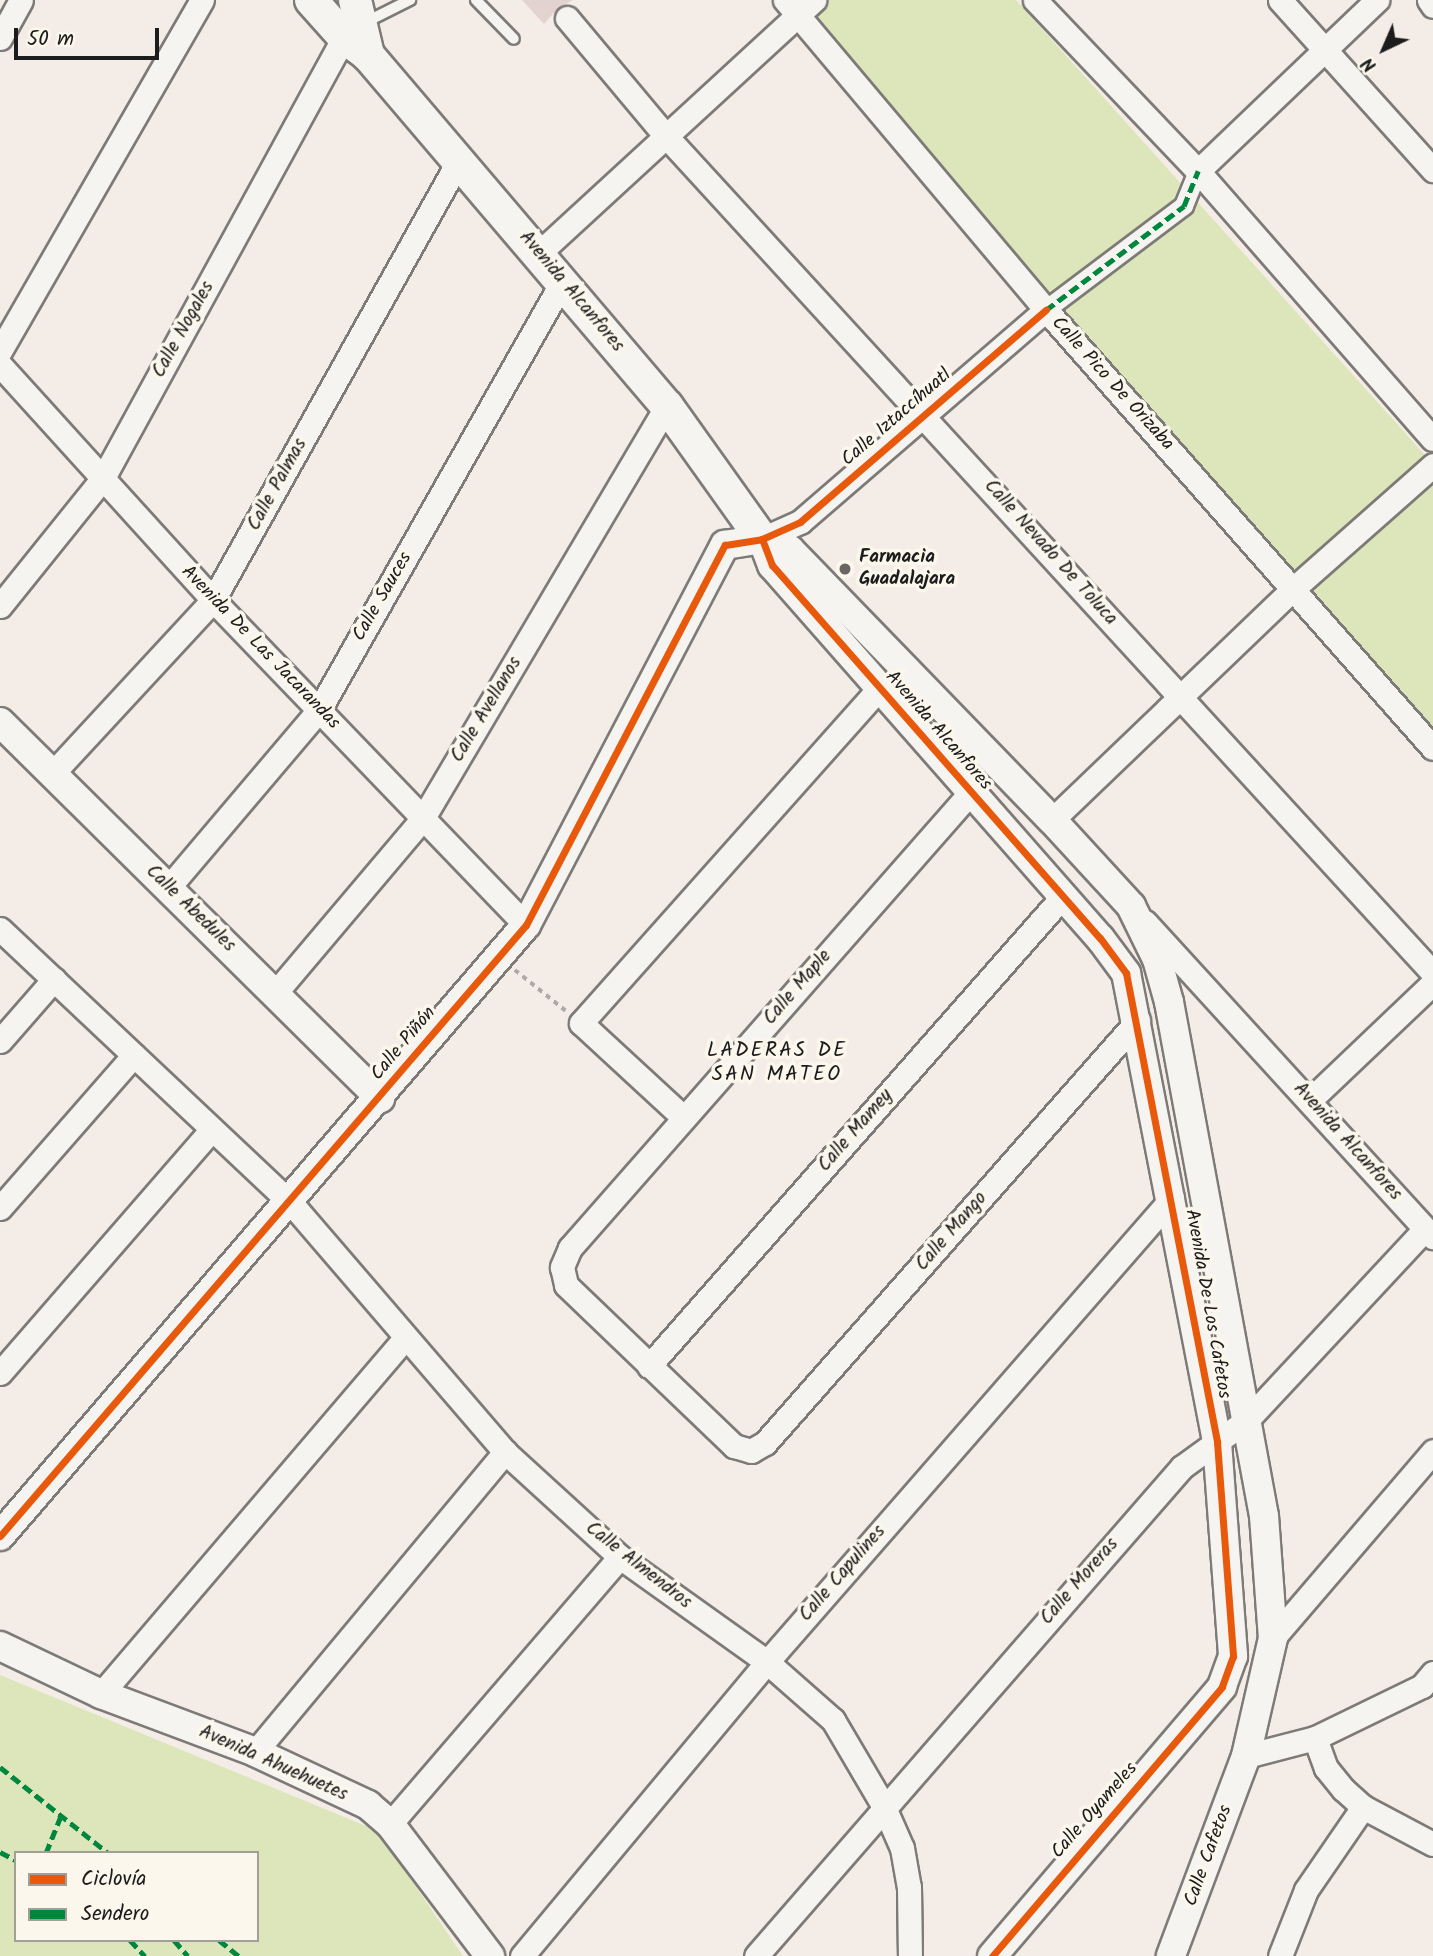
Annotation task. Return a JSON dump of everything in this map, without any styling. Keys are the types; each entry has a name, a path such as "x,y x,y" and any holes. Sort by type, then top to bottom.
{"main road":[{"name":"Avenida Alcanfores","path":"311,0 357,29 458,162 539,253 667,406 762,539"}],"street":[{"path":"0,38 21,0"},
{"path":"0,351 202,0"},
{"path":"1035,0 1198,171 1433,439"},
{"path":"1280,0 1326,47 1433,170"},
{"name":"Calle Iztaccíhuatl","path":"762,539 800,522 1046,310 1184,206 1198,171 1377,0"},
{"path":"1429,0 1433,6"},
{"path":"539,253 666,135 799,5"},
{"name":"Calle Pico De Orizaba","path":"799,5 1046,310 1433,748"},
{"name":"Calle Nevado De Toluca","path":"567,18 666,135 1433,973"},
{"name":"Calle Nogales","path":"0,606 103,478 357,29"},
{"name":"Calle Palmas","path":"52,774 213,600 458,162"},
{"name":"Calle Sauces","path":"169,888 319,710 562,282"},
{"name":"Avenida De Las Jacarandas","path":"0,365 213,600 526,925"},
{"name":"Calle Avellanos","path":"276,992 423,818 667,406"},
{"path":"1052,820 1293,589 1433,465"},
{"name":"Avenida Alcanfores","path":"762,539 772,565 1100,938"},
{"name":"Avenida Alcanfores","path":"762,539 790,550 1052,820 1429,1233"},
{"name":"Calle Piñón","path":"0,1536 291,1203 526,925 725,545 762,539"},
{"path":"684,1118 581,1023 879,688"},
{"name":"Calle Abedules","path":"0,722 276,992 380,1098"},
{"name":"Calle Maple","path":"649,1366 566,1285 562,1268 570,1248 970,793"},
{"name":"Calle Mamey","path":"649,1366 1063,896"},
{"path":"1100,938 1131,906"},
{"name":"Avenida De Los Cafetos","path":"1131,906 1157,959 1169,1002 1264,1516 1273,1638 1246,1756"},
{"name":"Calle Almendros","path":"0,929 291,1203 505,1452 620,1557 767,1662 834,1720 883,1805 902,1848 909,1887 910,1956"},
{"name":"Avenida De Los Cafetos","path":"1100,938 1126,973 1138,1020 1217,1442 1233,1656 1222,1687"},
{"path":"0,1041 54,979"},
{"path":"1309,1101 1433,983"},
{"name":"Calle Mango","path":"649,1366 734,1446 751,1451 765,1443 1138,1020"},
{"path":"0,1208 134,1055"},
{"path":"0,1373 212,1129"},
{"name":"Calle Capulines","path":"522,1956 767,1662 1172,1198"},
{"name":"Calle Moreras","path":"756,1956 883,1805 1182,1467 1247,1420 1429,1233"},
{"path":"101,1694 405,1338"},
{"path":"1273,1638 1433,1451"},
{"path":"255,1752 505,1452"},
{"path":"390,1824 620,1557"},
{"name":"Avenida Ahuehuetes","path":"0,1646 101,1694 255,1752 368,1805 390,1824 490,1956"},
{"path":"1246,1756 1315,1738 1422,1686 1433,1673"},
{"name":"Calle Oyameles","path":"992,1956 1222,1687"},
{"path":"1315,1738 1326,1768 1363,1807 1433,1844"},
{"name":"Calle Cafetos","path":"1171,1956 1246,1756"},
{"path":"1280,1956 1306,1890 1363,1807"}],"lane":[{"path":"357,29 410,0"},
{"path":"476,0 514,39"}],"path":[{"path":"499,957 581,1023"}],"green space":[{"path":"783,0 1016,0 1433,464 1433,738"},
{"path":"0,1675 378,1831 463,1956 0,1956"}],"building":[{"path":"522,0 573,0 558,8 544,24"}],"marked path":[{"path":"1046,310 1184,206 1198,171"},
{"path":"0,1767 105,1851"},
{"path":"47,1851 61,1816"},
{"path":"0,1852 14,1859"},
{"path":"132,1942 145,1956"},
{"path":"176,1942 188,1956"},
{"path":"222,1942 239,1956"}],"cycle path":[{"path":"0,1536 526,925 725,545 762,539 800,522 1046,310"},
{"path":"762,539 772,565 1100,938 1126,973 1217,1442 1233,1656 1222,1687 992,1956"}],"place":[{"name":"Farmacia Guadalajara","path":"845,569"}],"district":[{"name":"LADERAS DE SAN MATEO","path":"777,1063"}]}
